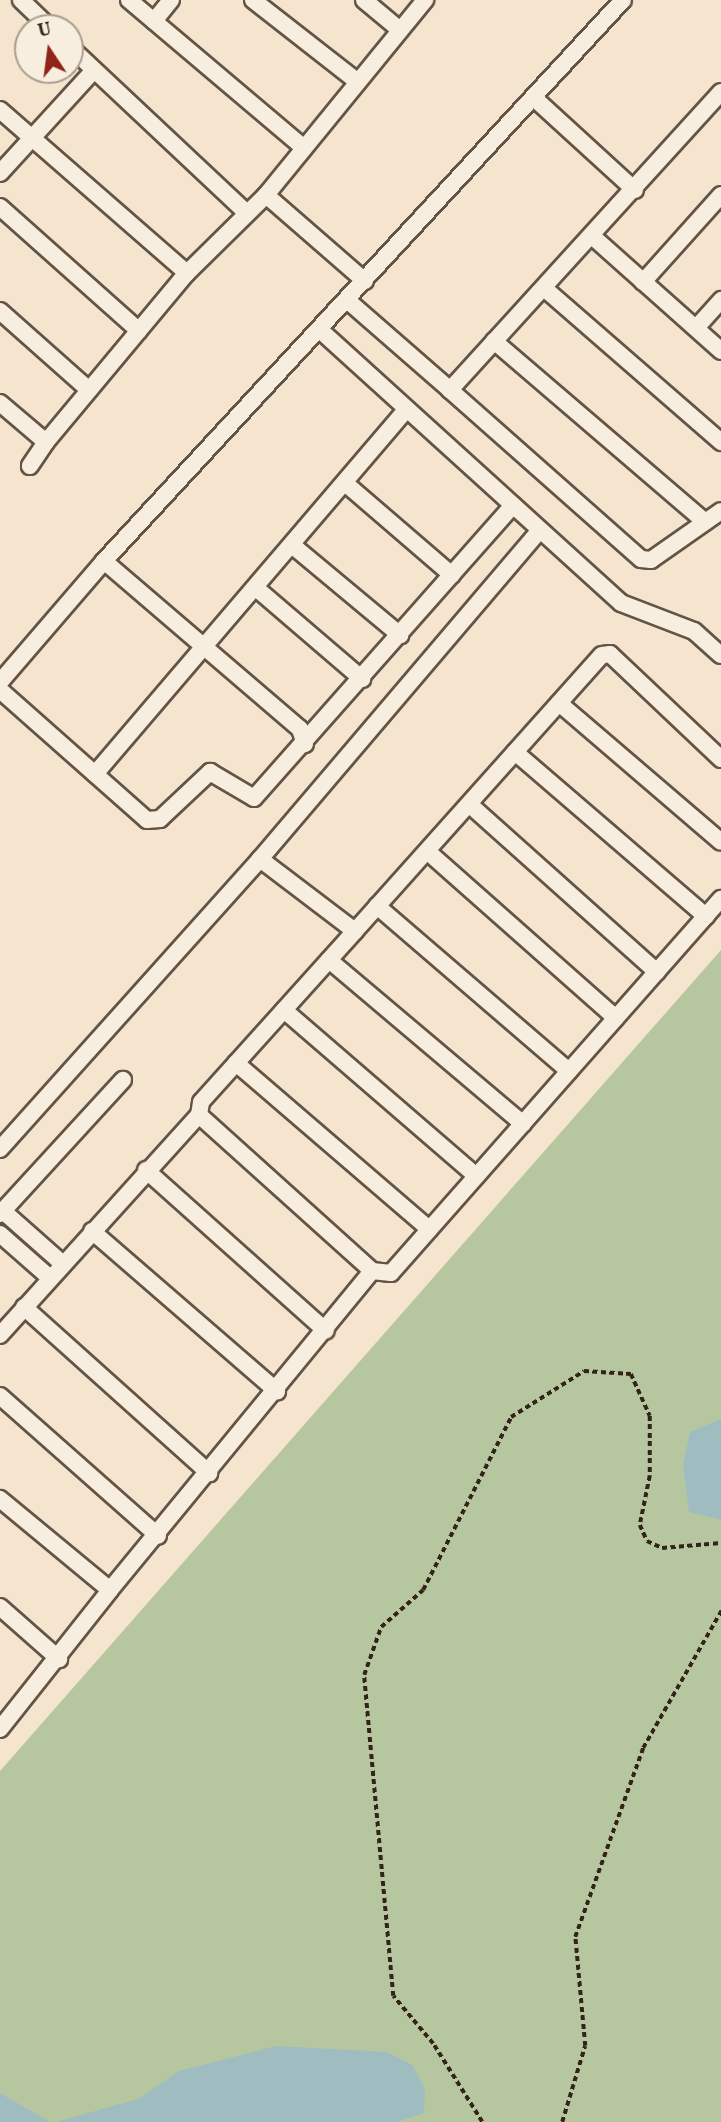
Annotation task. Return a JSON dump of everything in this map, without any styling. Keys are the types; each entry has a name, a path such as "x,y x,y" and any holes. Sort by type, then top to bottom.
{"street":[{"path":"21,0 36,14"},
{"path":"129,0 304,148"},
{"path":"154,21 171,0"},
{"path":"253,0 358,82"},
{"path":"364,0 400,30"},
{"path":"30,466 46,442 187,273 266,195 425,0"},
{"path":"0,682 104,561 623,0"},
{"path":"84,60 247,214"},
{"path":"0,173 94,70"},
{"path":"450,390 635,190 721,92"},
{"path":"533,97 635,190"},
{"path":"0,110 187,273"},
{"path":"266,195 365,281"},
{"path":"643,282 721,195"},
{"path":"0,207 139,331"},
{"path":"592,236 721,351"},
{"path":"544,288 721,442"},
{"path":"346,300 641,559 651,560 721,512"},
{"path":"696,328 721,300"},
{"path":"0,311 89,390"},
{"path":"320,330 621,603 694,631 721,656"},
{"path":"494,341 705,523"},
{"path":"0,403 46,442"},
{"path":"94,774 407,409"},
{"path":"345,483 452,575"},
{"path":"0,690 152,822 210,772 254,798 305,744 513,505"},
{"path":"0,1149 260,859 540,530"},
{"path":"292,545 400,635"},
{"path":"104,561 300,729 305,744"},
{"path":"256,588 362,679"},
{"path":"0,1335 146,1170 199,1115 201,1102 559,703 610,654 721,759"},
{"path":"559,703 721,842"},
{"path":"515,752 706,916"},
{"path":"469,804 657,972"},
{"path":"426,851 616,1018"},
{"path":"260,859 355,931"},
{"path":"199,1115 372,1271 391,1273 721,900"},
{"path":"377,906 569,1071"},
{"path":"329,960 523,1124"},
{"path":"284,1010 477,1176"},
{"path":"236,1063 429,1230"},
{"path":"63,1264 1,1213 123,1080"},
{"path":"146,1170 326,1331"},
{"path":"92,1231 277,1391"},
{"path":"0,1234 50,1278"},
{"path":"3,1720 59,1659 110,1590 158,1536 372,1271"},
{"path":"24,1307 209,1473"},
{"path":"0,1396 158,1536"},
{"path":"0,1499 110,1590"},
{"path":"0,1607 59,1659"}],"path":[{"path":"482,2122 433,2044 393,1996 364,1675 381,1627 423,1590 511,1416 584,1371 631,1374 650,1416 650,1476 640,1525 647,1541 662,1548 721,1543"},
{"path":"562,2122 585,2046 575,1937 643,1748 721,1611"}],"green space":[{"path":"721,950 721,2122 0,2122 0,1771"}],"water":[{"path":"721,1419 721,1520 689,1512 683,1465 690,1432"},
{"path":"276,2046 387,2052 412,2065 425,2088 424,2113 397,2122 56,2122 138,2099 179,2071"},
{"path":"0,2093 50,2122 0,2122"}]}
